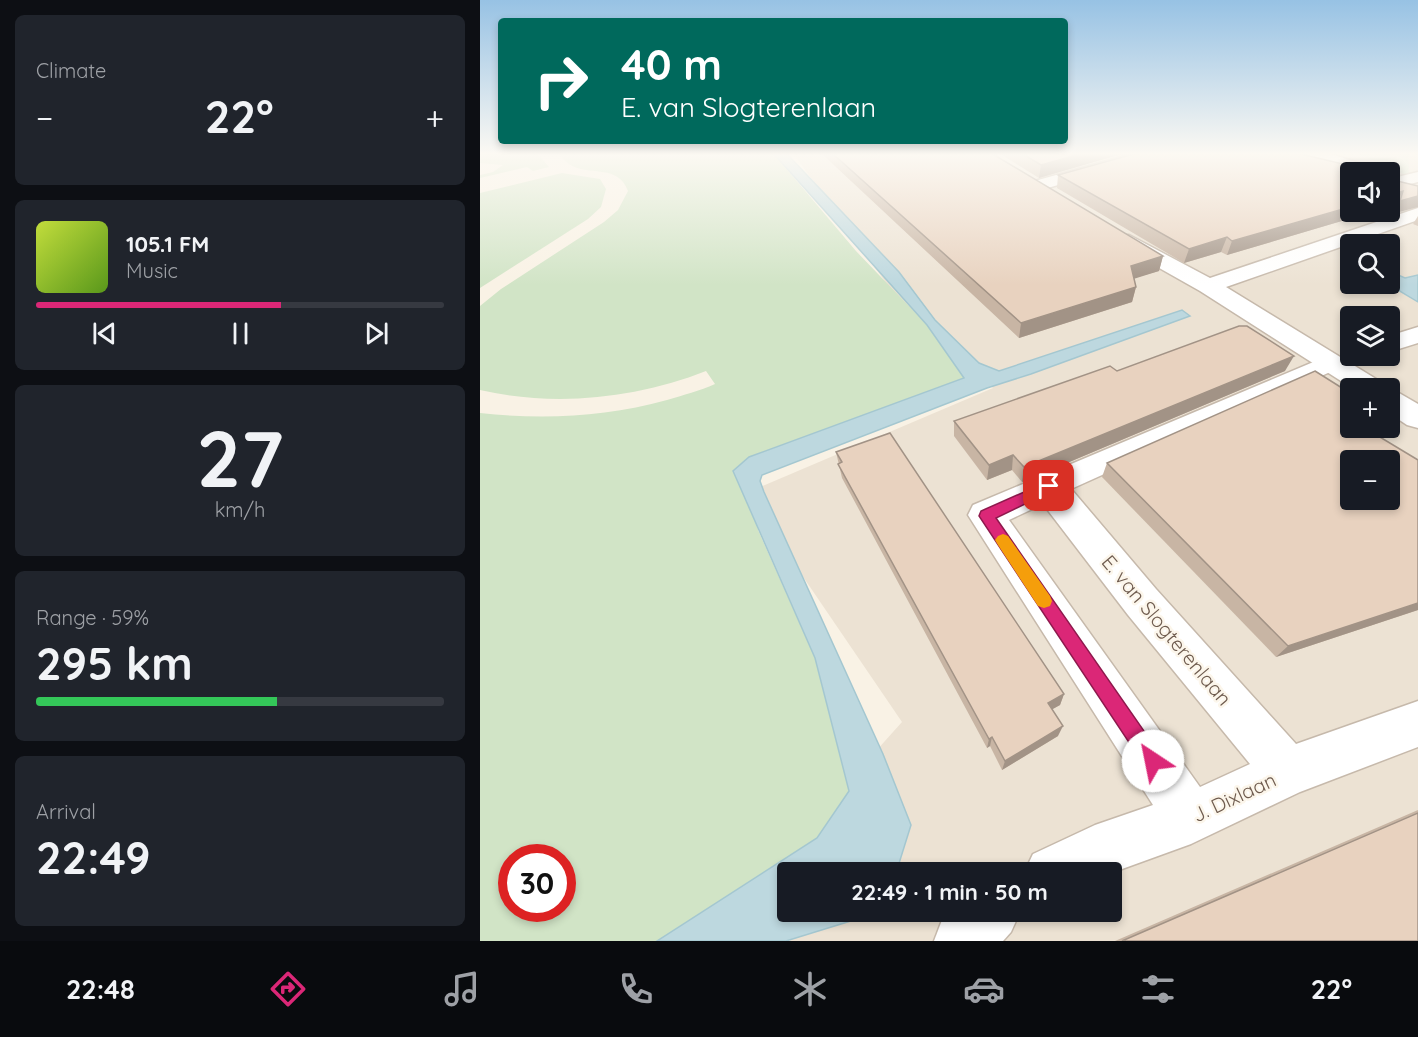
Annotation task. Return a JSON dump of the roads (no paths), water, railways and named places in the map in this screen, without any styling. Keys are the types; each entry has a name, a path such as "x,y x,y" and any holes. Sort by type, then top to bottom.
{"street":[{"path":"1208,286 1418,214"},
{"path":"1104,228 1340,358"},
{"path":"1400,341 1418,335"},
{"path":"1191,818 986,516 1049,486 1340,359"},
{"path":"1348,366 1361,378"},
{"path":"1400,407 1418,418"},
{"name":"E. van Slogterenlaan","path":"1049,486 1142,602 1287,771"},
{"name":"J. Dixlaan","path":"1075,862 1095,852 1191,818 1287,771 1418,724"}],"water":[{"path":"812,197 828,197 899,272 935,320 979,363 999,371 1182,310 1190,316 987,388 762,475 760,481 764,492 883,754 911,825 899,862 780,862 817,838 849,791 815,658 733,471 749,457 964,378 927,325"},
{"path":"1418,275 1418,302 1400,291 1400,276 1405,278"},
{"path":"777,864 777,922 848,922 786,941 657,941"}]}
